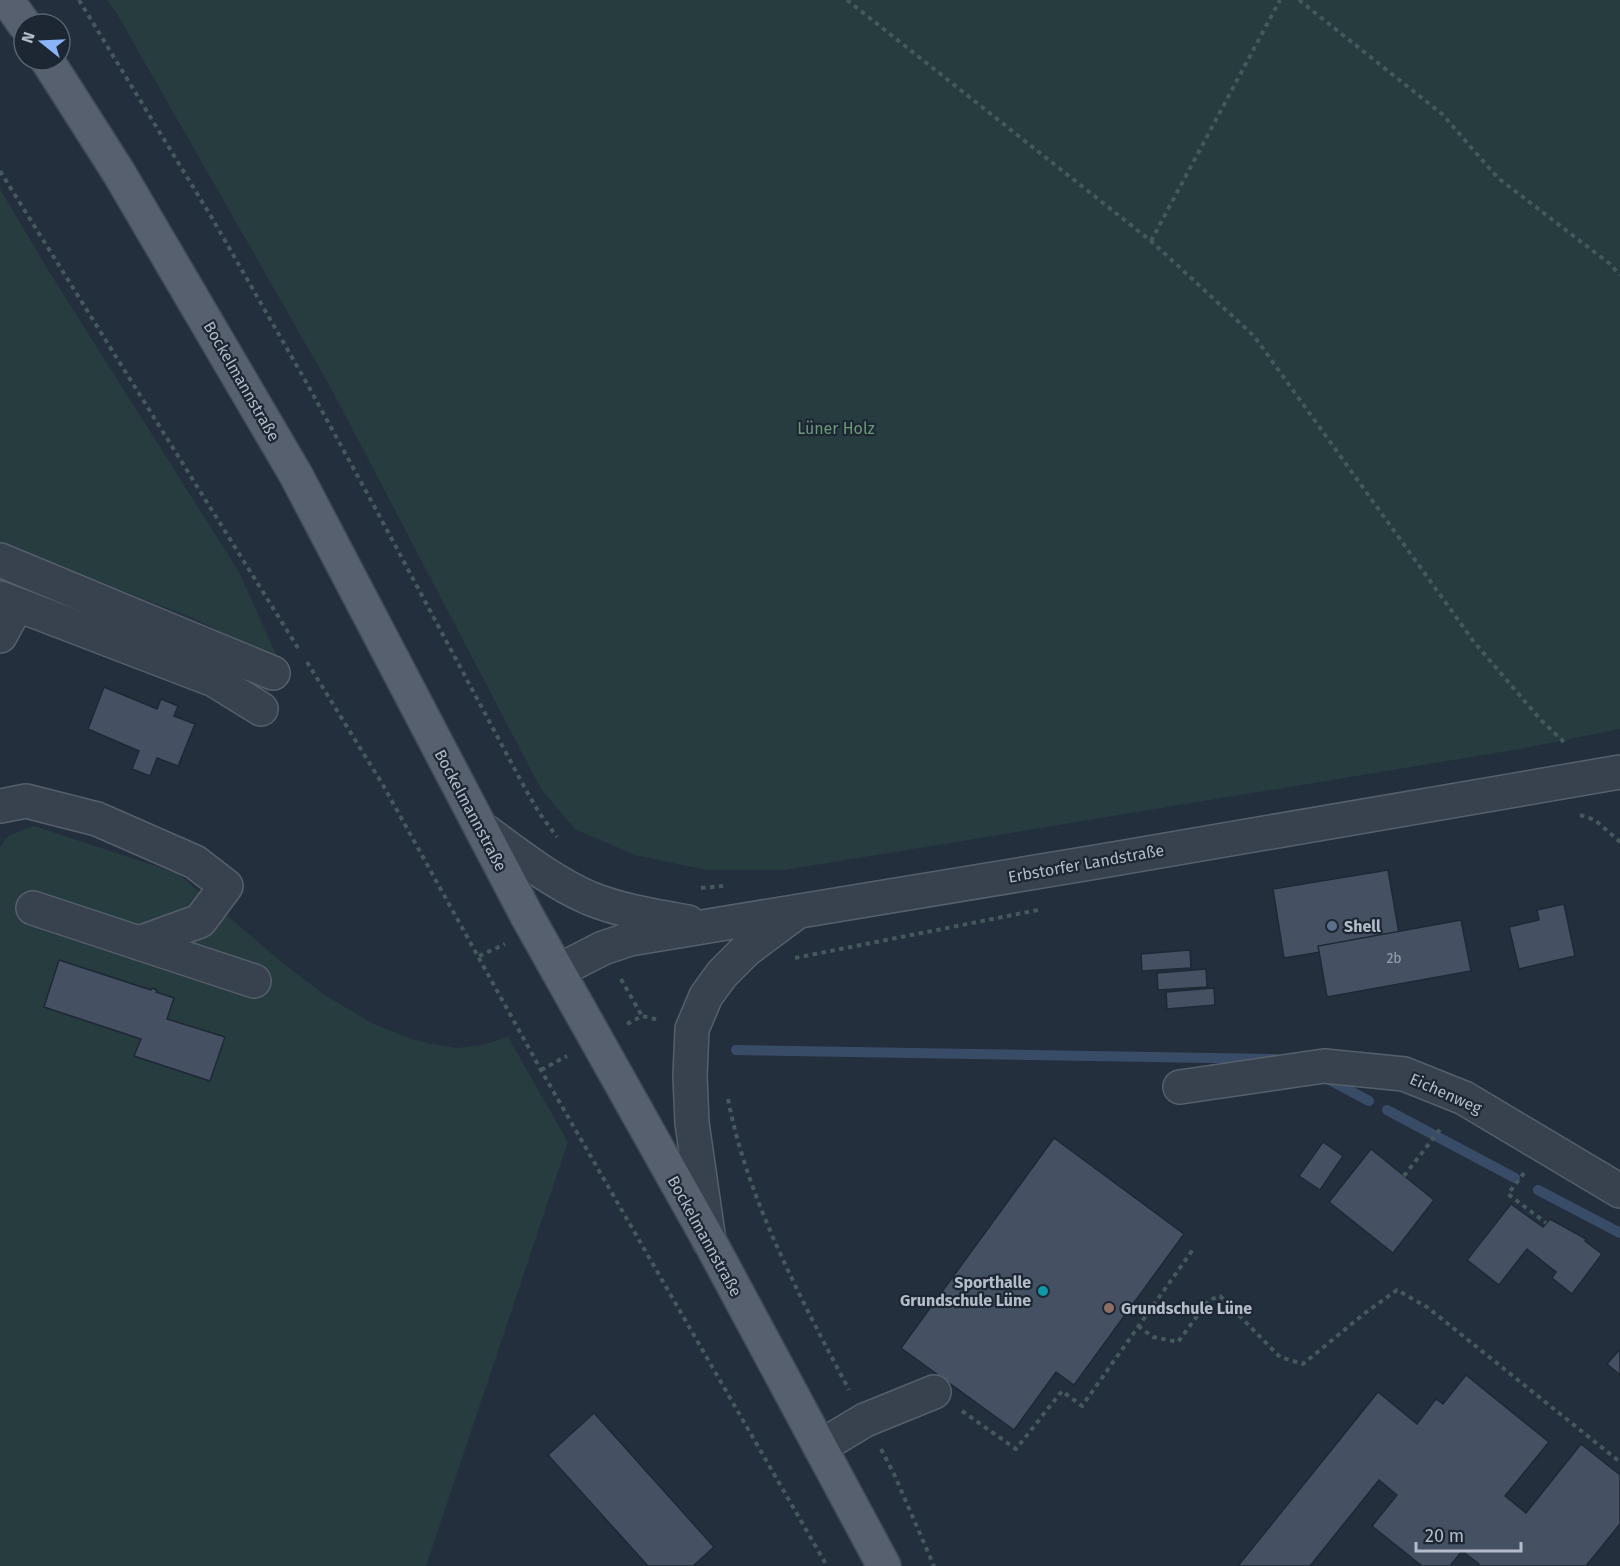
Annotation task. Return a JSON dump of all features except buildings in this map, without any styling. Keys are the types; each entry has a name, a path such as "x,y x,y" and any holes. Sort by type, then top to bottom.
{"main road":[{"name":"Bockelmannstraße","path":"55,72 119,173 296,475 481,828 710,1242 884,1566"}],"street":[{"path":"0,560 273,673"},
{"path":"0,636 9,601 214,680 261,709"},
{"name":"Erbstorfer Landstraße","path":"558,970 603,948 630,939 1619,774"},
{"path":"0,806 26,801 97,819 195,862 226,886 200,921 139,943"},
{"path":"481,828 563,885 589,898 617,908 704,926"},
{"path":"33,908 254,981"},
{"path":"710,1242 692,1123 690,1076 692,1029 706,996 722,974 746,950 797,912"},
{"name":"Eichenweg","path":"1180,1087 1324,1066 1404,1074 1464,1098 1620,1191"},
{"path":"820,1447 865,1420 934,1392"}],"path":[{"path":"79,0 218,228 373,504 527,792 540,814 561,841"},
{"path":"847,0 1151,241 1254,336 1474,642 1540,719 1572,750"},
{"path":"1151,241 1280,0"},
{"path":"1299,0 1442,114 1498,178 1620,274"},
{"path":"0,171 383,785 547,1080 827,1566"},
{"path":"1575,813 1595,820 1620,842"},
{"path":"787,960 1040,909"},
{"path":"728,1095 734,1129 763,1215 825,1345 894,1474 934,1566"},
{"path":"1404,1176 1440,1128"},
{"path":"1520,1204 1529,1214 1546,1223"},
{"path":"934,1392 1016,1449 1062,1391 1082,1406 1194,1248"},
{"path":"1138,1326 1153,1337 1178,1342 1209,1300 1220,1296 1280,1357 1303,1364 1396,1290 1427,1307 1620,1462"}],"green space":[{"name":"Lüner Holz","path":"107,0 1620,0 1620,729 1520,749 785,870 706,870 635,855 575,829 541,789 332,390"},
{"path":"0,189 48,270 239,572 279,661 195,619 0,543"},
{"path":"34,826 177,873 284,964 326,996 372,1023 405,1037 457,1048 483,1045 508,1037 568,1142 426,1566 0,1566 0,847 8,836"}],"waterway":[{"path":"736,1050 1275,1059"},
{"path":"1324,1077 1369,1101"},
{"path":"1387,1110 1515,1178"},
{"path":"1538,1190 1620,1233"}],"place":[{"name":"Shell","path":"1332,926"},
{"name":"Sporthalle Grundschule Lüne","path":"1043,1291"},
{"name":"Grundschule Lüne","path":"1109,1308"}]}
